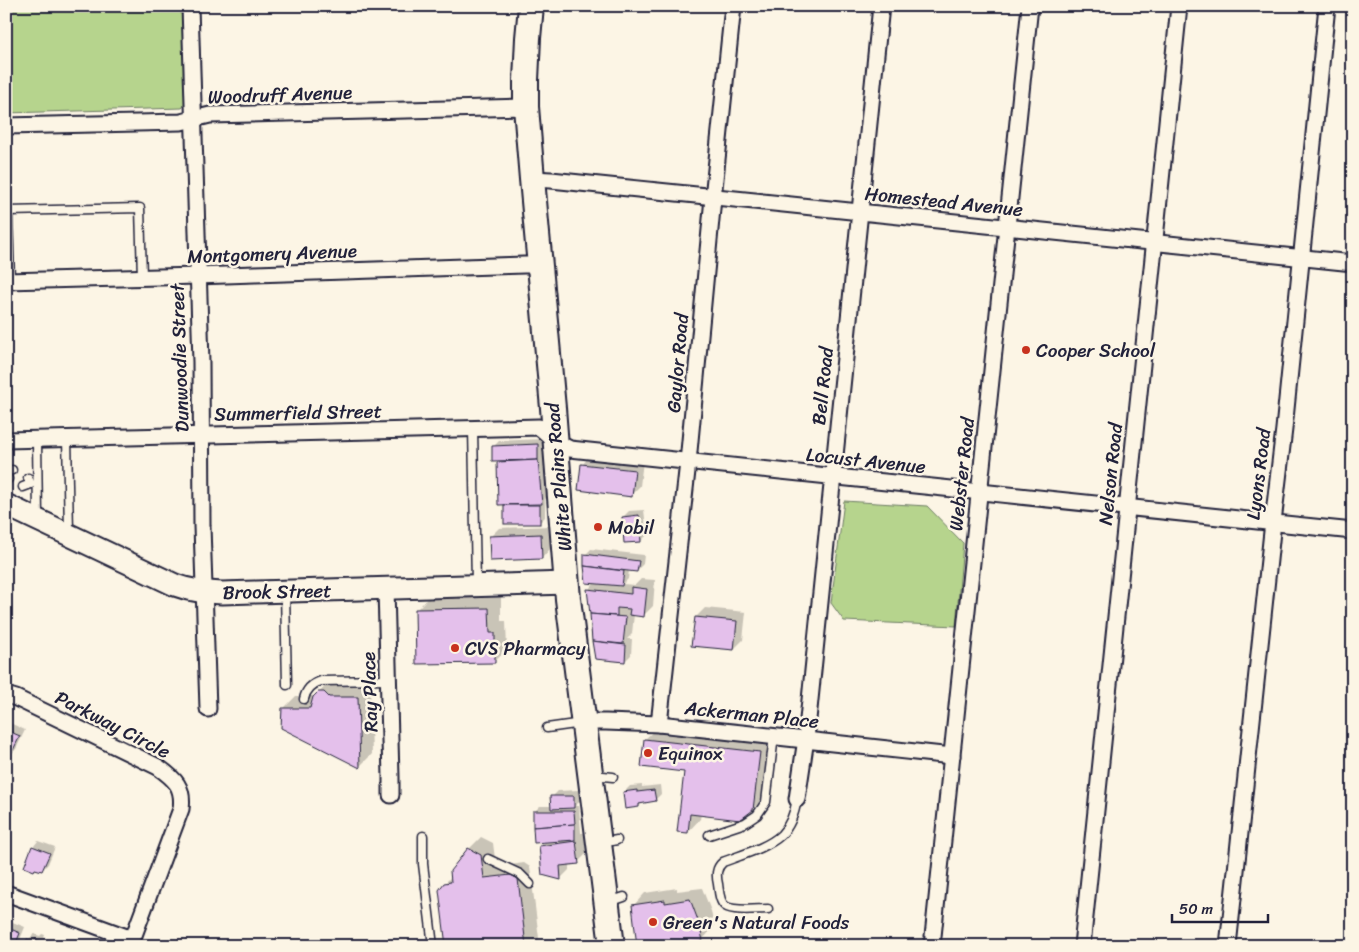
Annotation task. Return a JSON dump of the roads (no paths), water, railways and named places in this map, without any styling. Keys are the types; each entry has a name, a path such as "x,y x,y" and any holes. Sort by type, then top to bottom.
{"main road":[{"name":"White Plains Road","path":"531,6 526,107 532,179 575,655 584,722 602,776 615,900 612,946"}],"street":[{"name":"Dunwoodie Street","path":"190,6 201,362 202,526 208,709"},
{"name":"Gaylor Road","path":"659,724 688,462 733,6"},
{"name":"Bell Road","path":"797,799 806,739 881,6"},
{"name":"Webster Road","path":"932,946 1030,6"},
{"name":"Nelson Road","path":"1082,946 1179,6"},
{"name":"Lyons Road","path":"1228,946 1272,522 1284,429 1327,6"},
{"name":"Woodruff Avenue","path":"6,126 181,122 210,114 526,107"},
{"name":"Homestead Avenue","path":"532,179 1353,263"},
{"name":"Montgomery Avenue","path":"8,281 524,264 540,266"},
{"name":"Summerfield Street","path":"6,440 538,427 556,442"},
{"name":"Locust Avenue","path":"556,442 570,450 1353,531"},
{"name":"Brook Street","path":"6,504 188,590 222,593 567,583"},
{"name":"Ray Place","path":"386,589 390,795"},
{"name":"Parkway Circle","path":"6,695 16,698 158,767 178,784 182,799 181,810 131,942"},
{"name":"Ackerman Place","path":"584,722 659,724 952,756"},
{"path":"6,893 131,942"}],"lane":[{"path":"8,281 8,211 140,208 142,277"},
{"path":"473,428 476,586"},
{"path":"66,438 69,534"},
{"path":"37,439 30,484 38,520"},
{"path":"285,591 287,685"},
{"path":"304,699 309,687 321,681 388,680"},
{"name":"Ackerman Place","path":"547,728 584,722"},
{"path":"709,835 745,823 757,815 766,802 774,736"},
{"path":"768,909 735,909 724,905 717,881 717,871 723,862 764,845 782,834 794,812 797,799"},
{"path":"423,836 423,864 433,946"},
{"path":"488,859 520,874 530,884"}],"place":[{"name":"Cooper School","path":"1026,350"},
{"name":"Mobil","path":"598,527"},
{"name":"CVS Pharmacy","path":"455,648"},
{"name":"Equinox","path":"648,753"},
{"name":"Green's Natural Foods","path":"653,922"}]}
